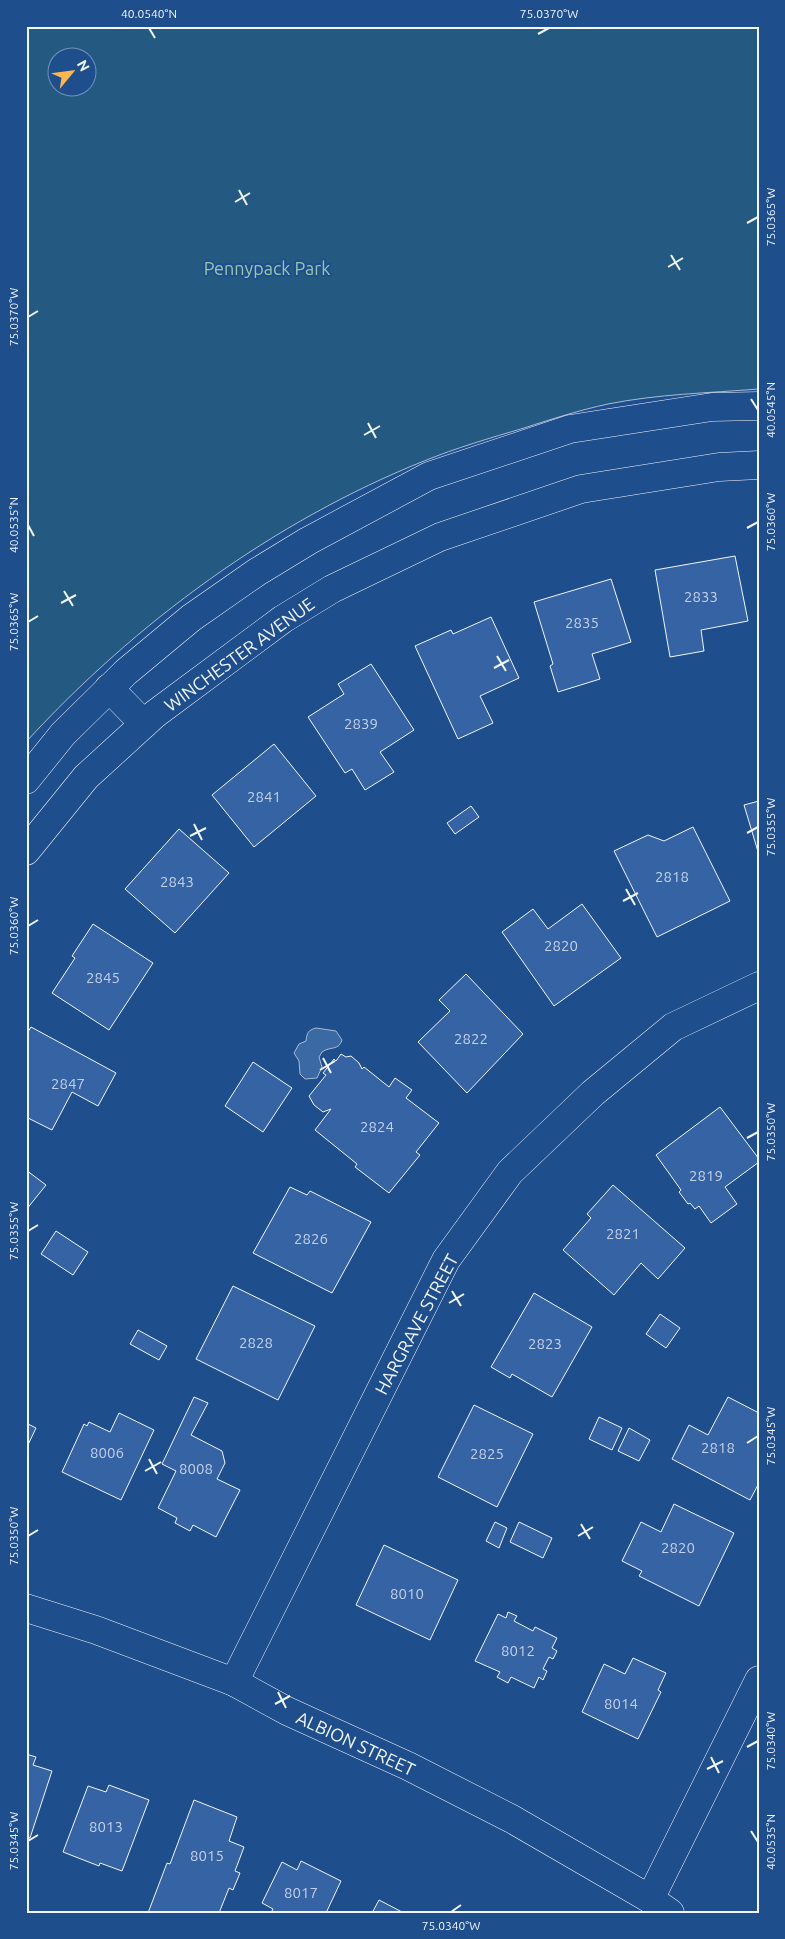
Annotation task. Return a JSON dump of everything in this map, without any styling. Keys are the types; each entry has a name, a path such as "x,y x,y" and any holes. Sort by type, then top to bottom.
{"street":[{"path":"26,780 63,734 109,688 191,618 257,572 308,541 429,476 570,429 712,407 759,406"},
{"name":"WINCHESTER AVENUE","path":"26,851 86,777 144,724 283,619 332,589 440,538 580,489 718,467 759,465"},
{"path":"109,688 144,724"},
{"name":"HARGRAVE STREET","path":"234,1682 446,1260 510,1172 592,1093 673,1027 759,986"},
{"name":"ALBION STREET","path":"26,1608 96,1630 234,1682 287,1711 408,1766 512,1819 660,1906"},
{"path":"660,1906 759,1680"}],"green space":[{"name":"Pennypack Park","path":"26,26 759,26 759,389 665,396 598,406 461,447 368,485 314,513 210,579 113,656 68,698 26,742"}],"shaded area":[{"path":"316,1028 336,1031 342,1040 339,1046 322,1052 319,1057 322,1067 317,1078 305,1079 300,1074 299,1061 294,1053 299,1044 306,1041 308,1032"}],"building":[{"path":"735,556 748,621 701,630 704,651 670,657 655,570"},
{"path":"611,579 631,642 592,654 600,679 558,692 550,666 553,664 534,602"},
{"path":"491,617 519,678 480,696 493,723 458,739 415,646 451,630 453,634"},
{"path":"371,664 414,730 380,752 394,772 365,790 352,769 345,773 308,717 344,694 338,684"},
{"path":"274,744 316,796 254,847 212,795"},
{"path":"759,801 759,855 744,805"},
{"path":"471,806 479,817 455,834 447,823"},
{"path":"693,827 730,901 657,937 614,851 648,835 664,841"},
{"path":"179,829 229,873 175,933 125,889"},
{"path":"582,904 621,958 554,1006 502,932 533,909 548,929"},
{"path":"93,924 153,963 109,1030 52,993 75,958 72,956"},
{"path":"466,974 523,1034 467,1093 418,1042 450,1011 439,1000"},
{"path":"31,1027 116,1073 98,1106 72,1092 52,1130 26,1117 26,1035"},
{"path":"341,1054 346,1057 351,1056 359,1063 362,1069 364,1067 389,1087 395,1078 412,1090 406,1098 439,1123 416,1152 420,1155 389,1193 355,1167 357,1164 315,1130 331,1109 323,1112 314,1105 309,1096 326,1075 323,1073 334,1059 336,1061"},
{"path":"253,1062 292,1088 263,1132 225,1106"},
{"path":"720,1107 759,1159 759,1162 725,1187 737,1204 711,1223 699,1206 695,1209 690,1203 688,1204 679,1192 681,1190 656,1155"},
{"path":"26,1170 46,1185 26,1210"},
{"path":"613,1185 685,1248 658,1279 641,1263 614,1295 563,1250 591,1218 587,1214"},
{"path":"290,1187 307,1195 310,1191 371,1222 332,1293 253,1253"},
{"path":"56,1231 88,1252 73,1275 41,1254"},
{"path":"233,1286 315,1326 278,1400 196,1359"},
{"path":"534,1293 592,1327 552,1397 512,1374 510,1378 491,1367"},
{"path":"660,1314 680,1328 666,1348 646,1334"},
{"path":"138,1330 167,1346 159,1360 130,1344"},
{"path":"194,1397 208,1403 191,1435 222,1451 225,1463 217,1479 240,1490 216,1537 193,1525 190,1531 175,1523 177,1518 158,1508 176,1471 162,1464"},
{"path":"728,1397 759,1413 759,1483 750,1500 672,1459 689,1425 708,1435"},
{"path":"474,1405 533,1434 497,1507 438,1477"},
{"path":"119,1413 154,1430 121,1500 62,1472 84,1424 87,1426 89,1422 110,1432"},
{"path":"599,1417 622,1428 612,1450 589,1439"},
{"path":"26,1423 36,1428 26,1449"},
{"path":"629,1428 650,1440 639,1461 618,1451"},
{"path":"674,1504 734,1533 699,1606 639,1576 642,1571 622,1561 641,1522 661,1532"},
{"path":"495,1522 507,1528 499,1548 486,1541"},
{"path":"519,1522 552,1538 543,1558 510,1542"},
{"path":"384,1545 458,1580 430,1640 356,1605"},
{"path":"508,1612 517,1616 514,1621 533,1631 535,1627 557,1638 552,1648 557,1651 553,1659 549,1657 543,1669 547,1671 543,1680 539,1677 534,1688 511,1677 508,1683 497,1677 500,1672 475,1661 498,1614 506,1618"},
{"path":"633,1658 666,1673 658,1690 661,1692 638,1739 582,1712 604,1664 625,1674"},
{"path":"26,1754 36,1757 33,1765 52,1771 30,1838 26,1837"},
{"path":"109,1785 149,1800 122,1871 100,1863 99,1866 63,1852 88,1786 106,1792"},
{"path":"194,1800 237,1817 229,1841 244,1847 235,1871 240,1873 233,1890 229,1888 219,1913 148,1913 167,1863 170,1864"},
{"path":"301,1861 341,1881 326,1913 271,1913 273,1909 262,1903 282,1862 297,1870"},
{"path":"379,1900 404,1913 372,1913"}]}
